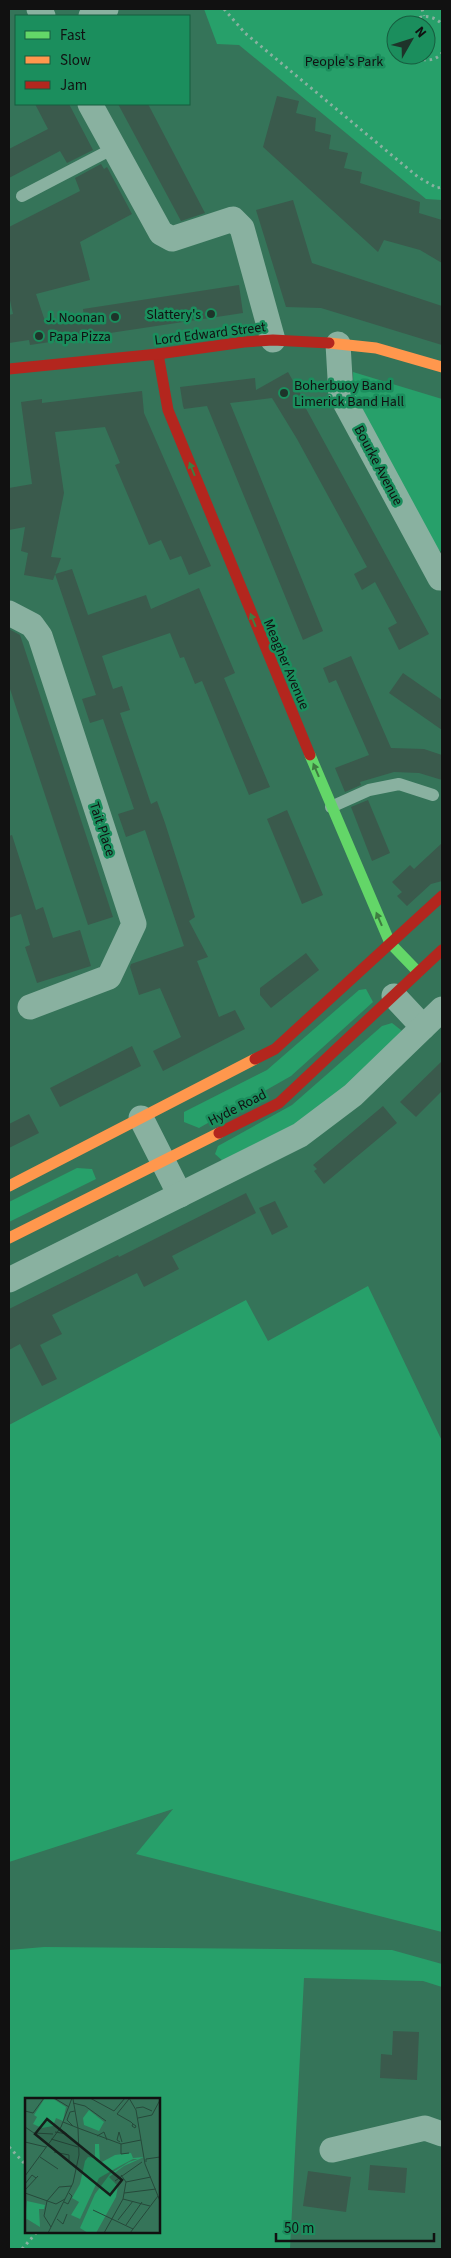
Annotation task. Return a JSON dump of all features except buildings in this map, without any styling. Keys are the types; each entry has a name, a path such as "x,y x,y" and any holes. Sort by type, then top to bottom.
{"street":[{"path":"93,15 106,9"},
{"path":"91,105 161,233 172,238 233,219 242,228 273,340"},
{"name":"Lord Edward Street","path":"9,369 273,340 376,348 442,366"},
{"name":"Bourke Avenue","path":"338,344 341,395 440,578 442,578"},
{"name":"Meagher Avenue","path":"158,354 168,410 272,666 390,943 418,972"},
{"name":"Tait Place","path":"9,613 32,625 40,636 134,924 109,977 30,1007"},
{"path":"9,1186 275,1049 442,896"},
{"name":"Hyde Road","path":"9,1238 278,1103 442,950"},
{"path":"394,996 423,1027"},
{"path":"9,1280 300,1135 353,1095 442,1009"},
{"path":"141,1118 161,1162 180,1196"},
{"path":"332,2150 425,2128 442,2134"}],"lane":[{"path":"22,196 114,148"},
{"path":"331,806 370,790 399,784 433,795"}],"path":[{"path":"224,9 245,33 418,177 437,188 442,187"},
{"path":"9,2146 25,2164"},
{"path":"22,2249 35,2233"}],"green space":[{"name":"People's Park","path":"204,9 442,9 442,200 426,199 239,45 217,44"},
{"path":"353,372 442,399 442,553 430,541 354,403"},
{"path":"366,989 373,1002 291,1076 199,1128 184,1122 184,1112 267,1070 359,990"},
{"path":"392,1023 406,1034 311,1121 225,1163 215,1154 218,1146 292,1105 382,1026"},
{"path":"77,1168 92,1169 96,1179 9,1222 9,1202"},
{"path":"368,1286 442,1441 442,1932 136,1854 173,1809 9,1862 9,1425 246,1300 268,1341"},
{"path":"44,1947 392,1950 442,1964 442,1987 423,1981 304,1978 290,2249 9,2249 9,1950"}],"traffic: fast":[{"path":"310,755 390,943 418,972"}],"traffic: slow":[{"path":"329,343 376,348 442,367"},
{"path":"9,1186 255,1059"},
{"path":"9,1238 219,1133"}],"traffic: jam":[{"path":"9,369 158,354 244,342 273,340 329,343"},
{"path":"158,354 168,410 310,755"},
{"path":"255,1059 275,1049 442,896"},
{"path":"219,1133 279,1103 442,950"}],"place":[{"name":"Slattery's","path":"211,314"},
{"name":"J. Noonan","path":"115,317"},
{"name":"Papa Pizza","path":"39,336"},
{"name":"Boherbuoy Band Limerick Band Hall","path":"284,393"}]}
